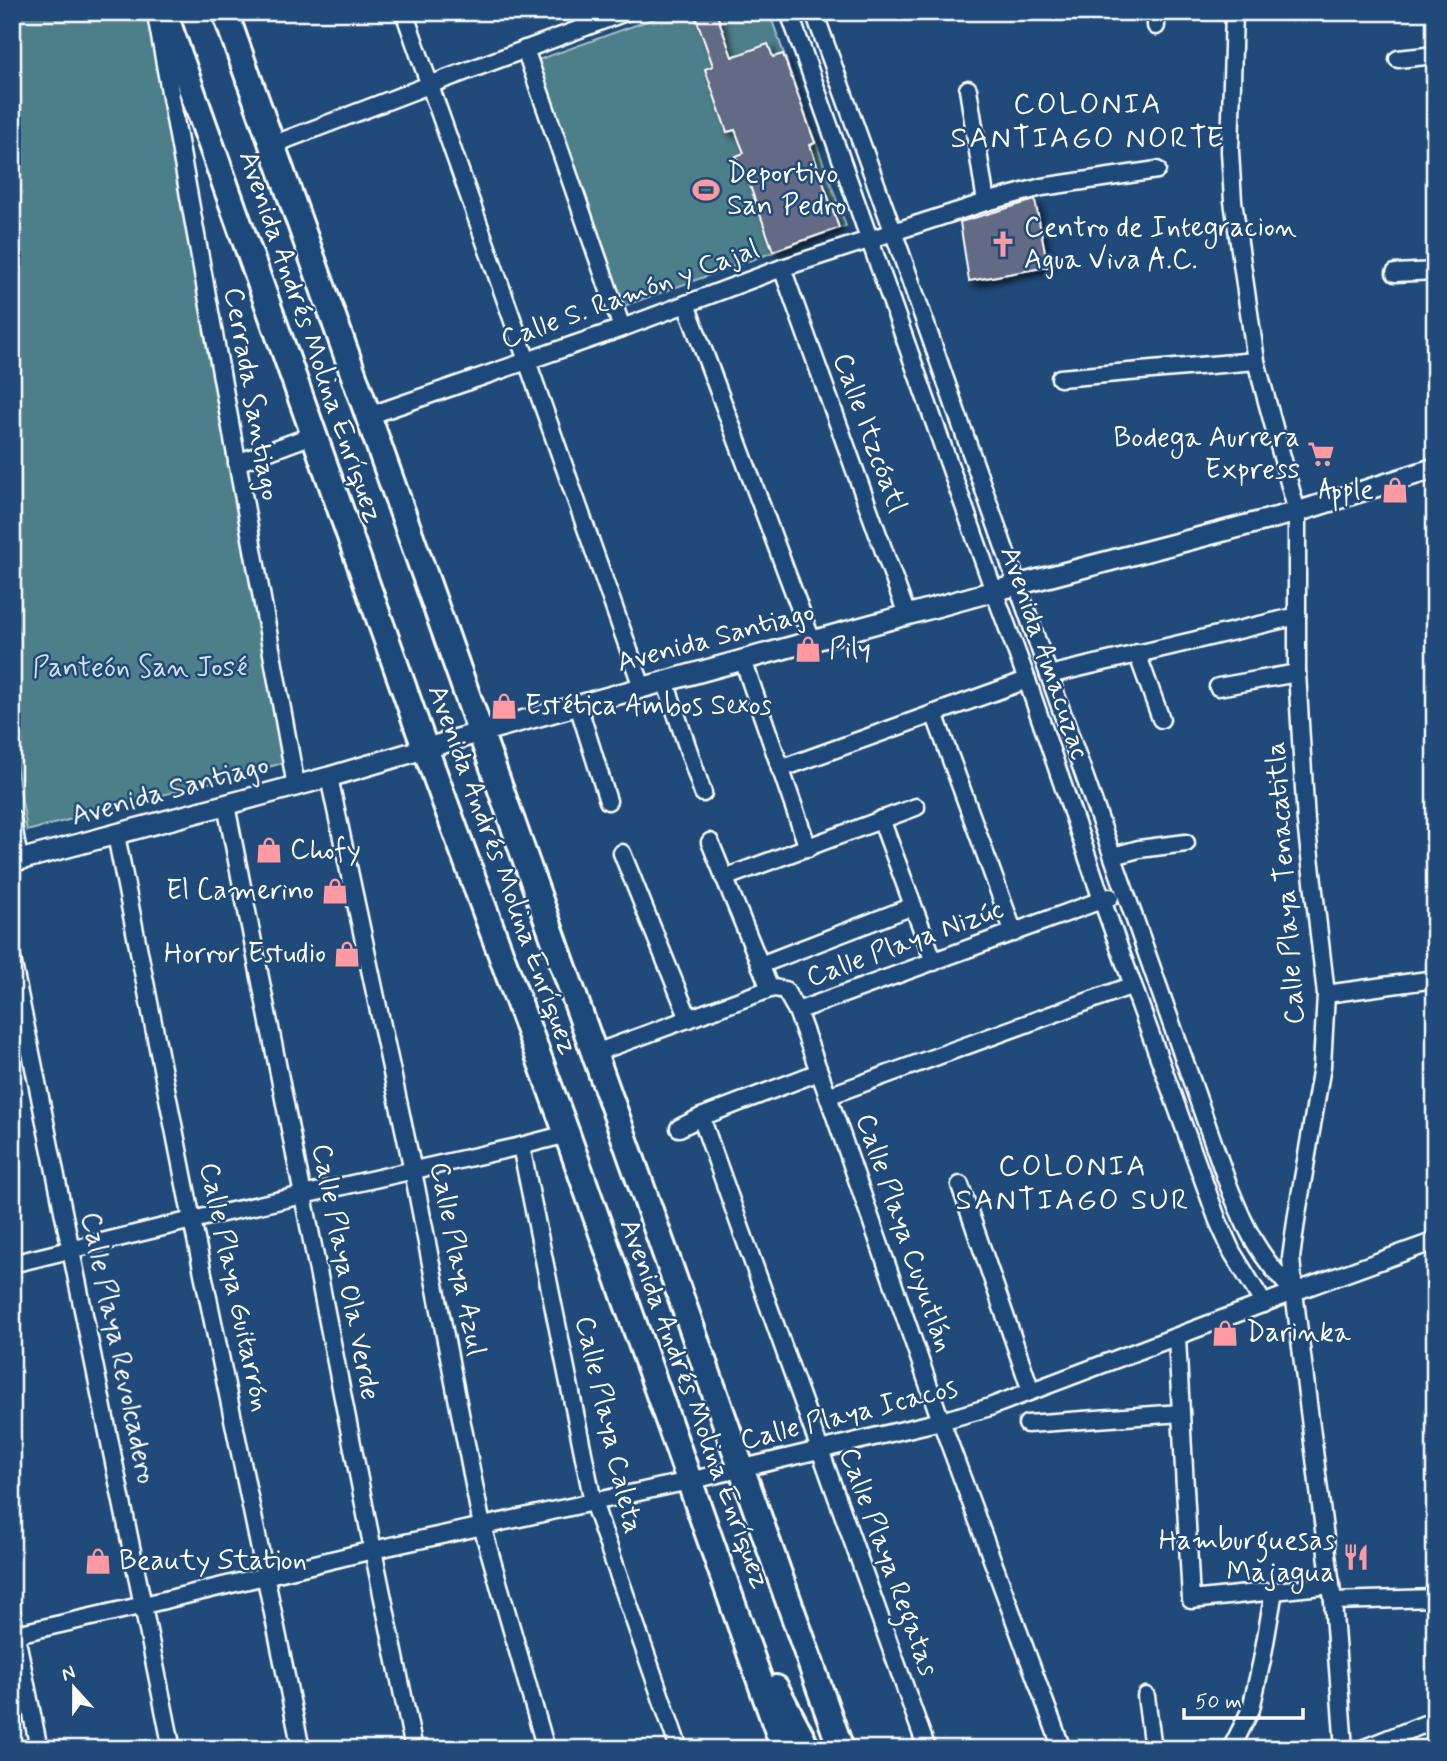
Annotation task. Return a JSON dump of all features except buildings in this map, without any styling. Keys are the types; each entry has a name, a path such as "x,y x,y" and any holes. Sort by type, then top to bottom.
{"main road":[{"name":"Avenida Andrés Molina Enríquez","path":"164,12 425,748 567,1134 784,1749"},
{"name":"Avenida Andrés Molina Enríquez","path":"225,12 841,1749"},
{"path":"736,1613 808,1749"}],"street":[{"name":"Cerrada Santiago","path":"156,12 296,786"},
{"path":"404,12 642,687"},
{"path":"272,145 626,12"},
{"name":"Avenida Amacuzac","path":"789,12 1218,1221 1232,1252 1264,1304"},
{"name":"Avenida Amacuzac","path":"814,12 1239,1211 1270,1266 1294,1292"},
{"name":"Calle Playa Tenacatitla","path":"1234,12 1230,163 1233,201 1256,361 1297,512 1297,673 1306,822 1326,994 1322,1066 1291,1258 1332,1593 1344,1749"},
{"path":"525,49 622,328"},
{"path":"1398,59 1435,55"},
{"path":"968,89 986,202"},
{"name":"Calle S. Ramón y Cajal","path":"368,416 622,328 782,268 986,202 1042,187 1157,170"},
{"name":"Calle Itzcóatl","path":"782,268 907,615"},
{"path":"1395,273 1435,271"},
{"path":"686,304 812,641"},
{"path":"1060,378 1256,361"},
{"path":"237,463 313,435"},
{"name":"Avenida Santiago","path":"16,861 329,777 481,732 994,591 1297,512 1435,468"},
{"path":"1049,676 1297,616"},
{"path":"1137,653 1161,719"},
{"path":"743,660 808,848"},
{"path":"1218,687 1297,673"},
{"path":"780,769 1027,680"},
{"path":"665,681 703,793"},
{"path":"578,705 608,801"},
{"path":"934,713 1014,933"},
{"name":"Calle Playa Azul","path":"329,777 413,1171 482,1526 546,1749"},
{"name":"Calle Playa Ola Verde","path":"226,805 414,1749"},
{"path":"724,878 916,807"},
{"path":"12,818 16,861"},
{"path":"881,819 934,962"},
{"name":"Calle Playa Guitarrón","path":"116,835 301,1749"},
{"path":"710,842 770,989"},
{"path":"1113,856 1139,849 1185,843"},
{"path":"622,853 689,1019"},
{"name":"Calle Playa Nizúc","path":"595,1053 774,988 785,990 797,1011 1125,891"},
{"path":"760,964 913,906"},
{"name":"Calle Playa Revolcadero","path":"12,959 172,1749"},
{"path":"1326,994 1435,979"},
{"path":"828,1096 1133,985"},
{"name":"Calle Playa Cuyutlán","path":"797,1011 941,1421 1062,1749"},
{"path":"679,1128 819,1072"},
{"name":"Calle Playa Regatas","path":"701,1117 927,1749"},
{"path":"12,1264 567,1134"},
{"name":"Calle Playa Caleta","path":"521,1146 593,1502 679,1749"},
{"path":"960,1185 1031,1391"},
{"name":"Calle Playa Icacos","path":"14,1635 941,1421 987,1408 1435,1241"},
{"path":"1177,1338 1191,1600 1274,1591 1435,1598"},
{"path":"1027,1424 1181,1413"},
{"path":"1231,1749 1251,1709 1274,1591"},
{"path":"12,1615 39,1749"},
{"path":"1146,1696 1153,1749"},
{"path":"1362,1749 1425,1724"}],"green space":[{"name":"Panteón San José","path":"12,12 151,12 287,762 27,831 12,742"},
{"name":"Deportivo San Pedro","path":"672,12 769,12 846,226 621,307 535,61"}],"place":[{"name":"Deportivo San Pedro","path":"706,190"},
{"name":"Centro de Integracion Agua Viva A.C.","path":"1003,244"},
{"name":"Bodega Aurrera Express","path":"1321,454"},
{"name":"Apple","path":"1395,490"},
{"name":"Pily","path":"808,649"},
{"name":"Estética Ambos Sexos","path":"504,706"},
{"name":"Chofy","path":"269,850"},
{"name":"El Camerino","path":"335,891"},
{"name":"Horror Estudio","path":"347,954"},
{"name":"Darinka","path":"1225,1333"},
{"name":"Hamburguesas Majagua","path":"1356,1557"},
{"name":"Beauty Station","path":"98,1561"}],"district":[{"name":"COLONIA SANTIAGO NORTE","path":"1088,121"},
{"name":"COLONIA SANTIAGO SUR","path":"1073,1183"}]}
